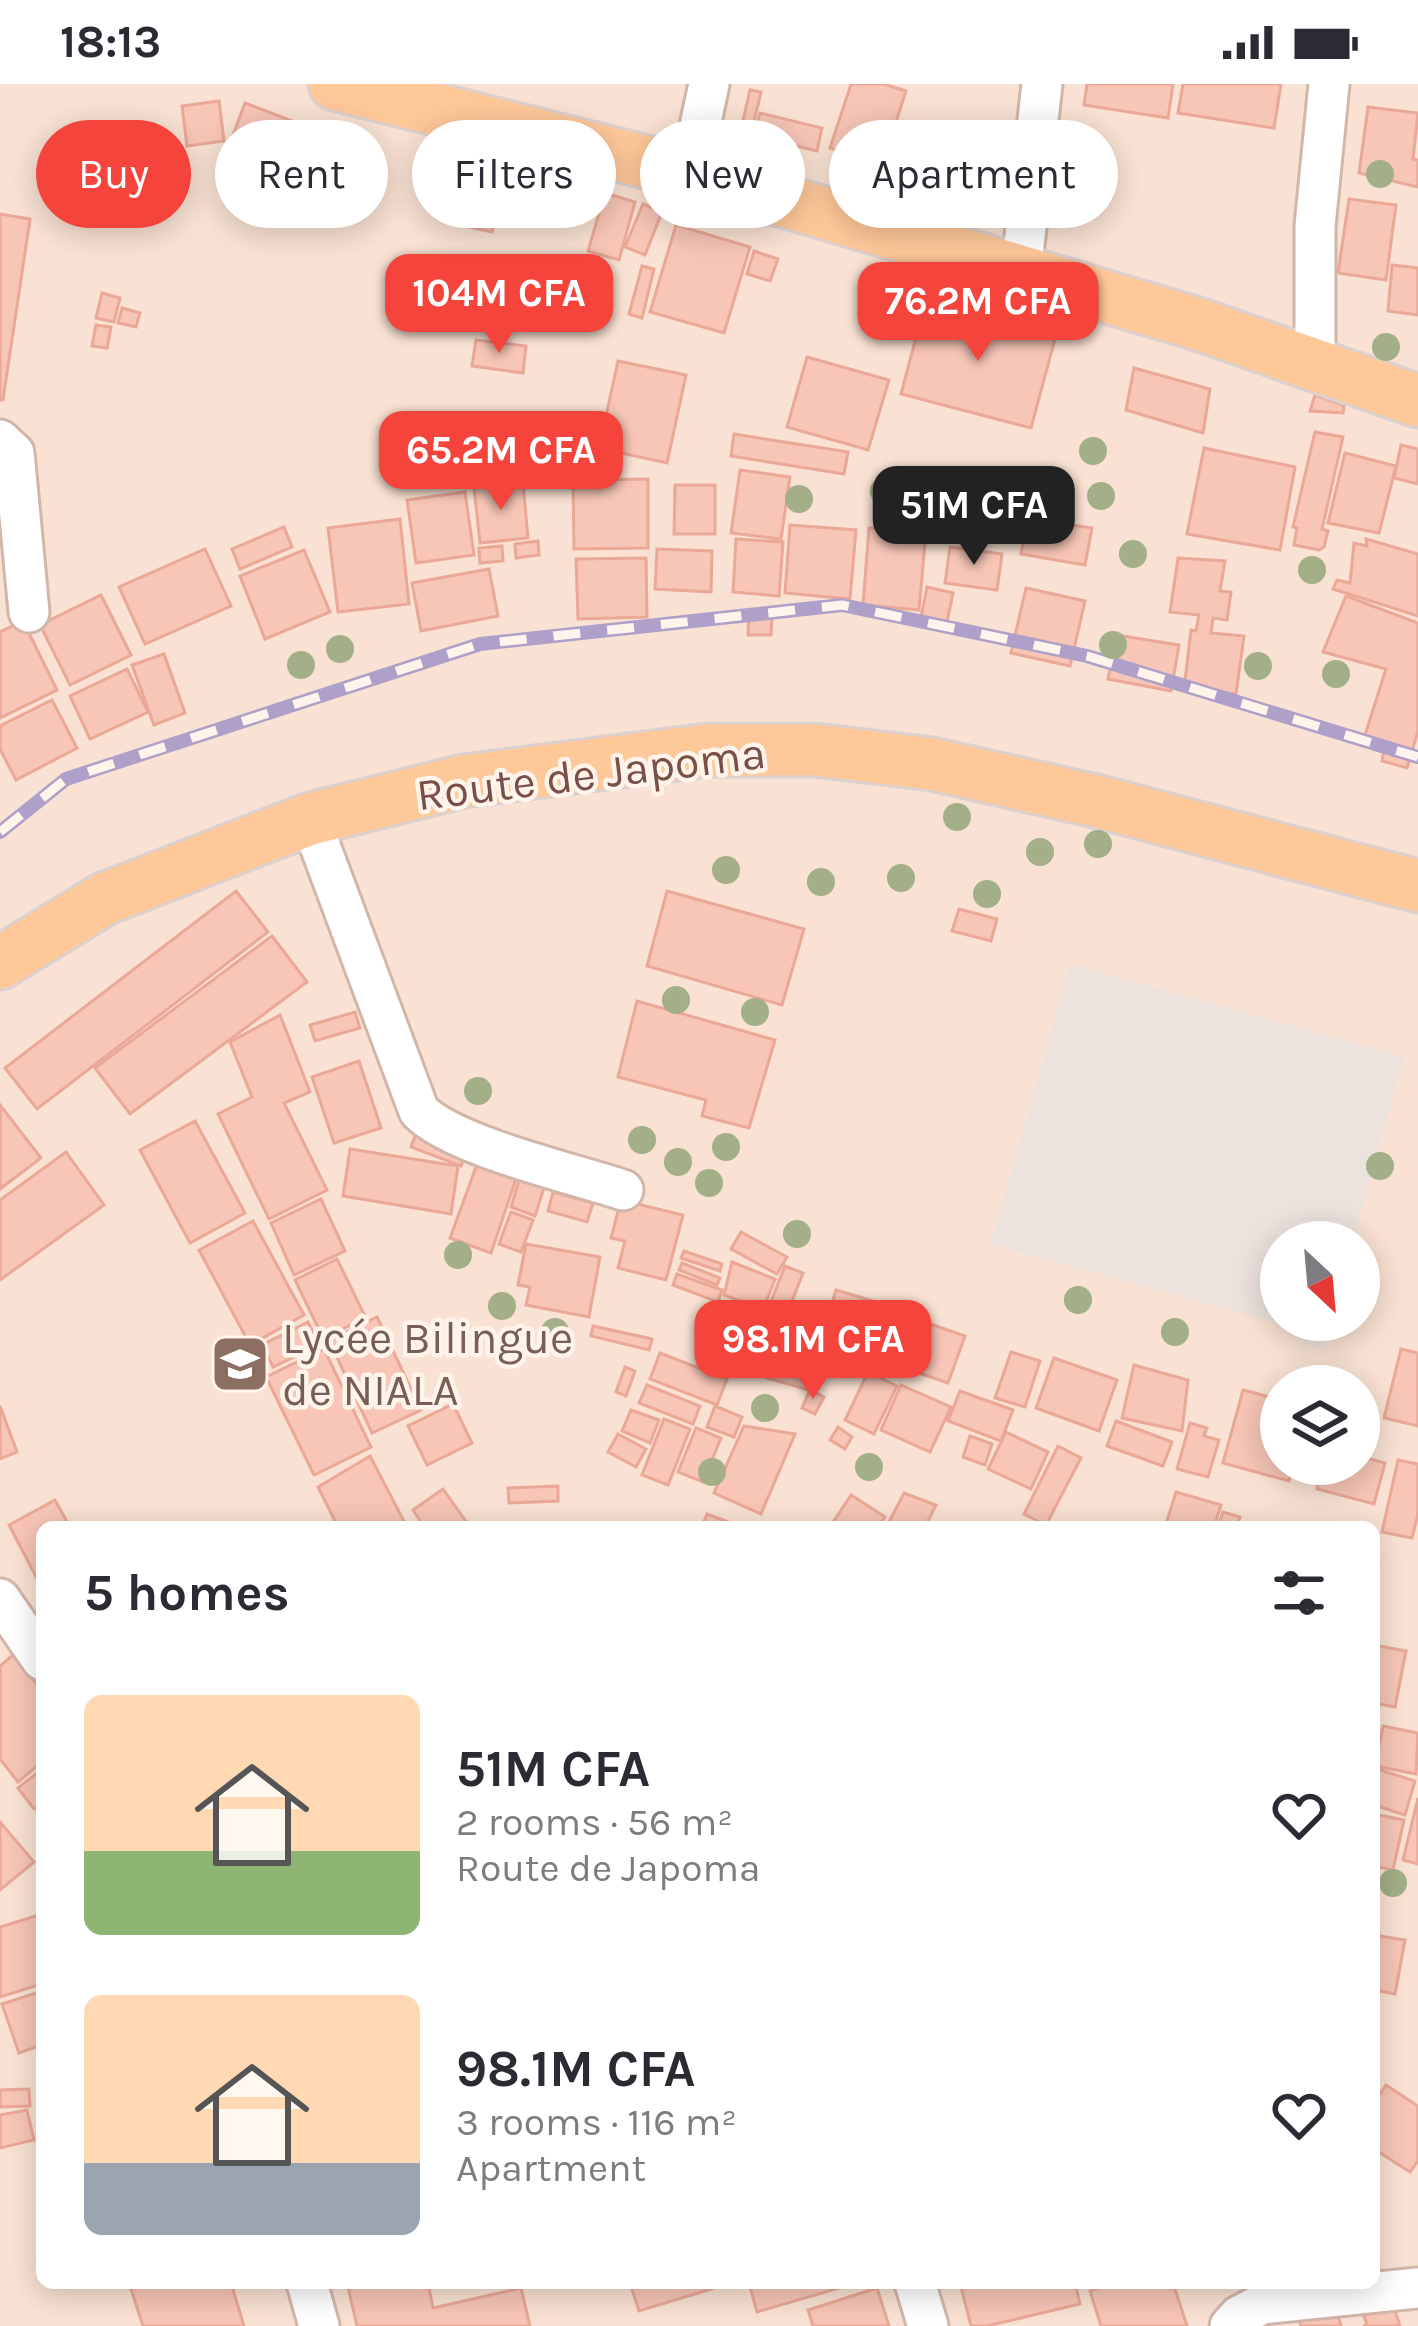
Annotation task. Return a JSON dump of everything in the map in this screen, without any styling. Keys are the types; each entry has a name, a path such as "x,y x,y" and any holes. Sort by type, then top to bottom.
{"main road":[{"path":"335,84 640,160"},
{"path":"805,207 1418,400"},
{"name":"Route de Japoma","path":"0,962 104,898 310,819 464,781 708,750 815,750 932,764 1079,797 1418,886"}],"street":[{"path":"702,120 709,84"},
{"path":"1022,272 1042,84"},
{"path":"1315,364 1315,226 1329,84"},
{"path":"0,440 14,454 29,612"},
{"path":"310,819 418,1111 480,1143 623,1190"},
{"path":"0,1599 36,1651"},
{"path":"1230,2326 1262,2304 1418,2288"},
{"path":"309,2289 319,2326"},
{"path":"917,2289 928,2326"}],"shaded area":[{"path":"0,84 1418,84 1418,2326 0,2326"},
{"path":"1070,964 1404,1057 1359,1221 1260,1221 1260,1318 991,1244"},
{"path":"1304,1341 1326,1341 1323,1350 1303,1345"}],"building":[{"path":"851,84 884,84 906,91 897,120 839,120"},
{"path":"1087,84 1173,84 1168,118 1084,105"},
{"path":"1183,84 1281,84 1274,128 1178,113"},
{"path":"750,90 761,92 754,120 743,120"},
{"path":"219,101 221,120 215,120 215,142 191,145 191,120 184,120 182,106"},
{"path":"245,103 290,120 239,120"},
{"path":"1368,107 1418,113 1413,159 1418,160 1418,187 1359,173"},
{"path":"760,113 789,120 758,120"},
{"path":"805,124 822,128 817,151 805,148"},
{"path":"616,196 635,202 619,260 588,251 595,228 616,228"},
{"path":"1349,199 1396,205 1386,280 1338,273"},
{"path":"640,211 640,228 656,228 645,255 625,247"},
{"path":"0,214 30,219 3,400 0,400"},
{"path":"675,228 750,247 724,333 650,312"},
{"path":"754,251 778,259 770,281 747,274"},
{"path":"1392,265 1418,268 1418,315 1388,311"},
{"path":"642,266 654,269 642,318 629,314"},
{"path":"102,293 120,298 114,322 96,318"},
{"path":"926,300 1056,335 1031,428 901,394"},
{"path":"122,308 140,313 136,327 118,323"},
{"path":"96,325 111,327 107,348 92,346"},
{"path":"476,340 526,346 523,373 472,366"},
{"path":"807,357 889,380 868,450 787,427"},
{"path":"618,361 686,375 667,463 599,448"},
{"path":"1134,368 1210,389 1203,433 1126,410"},
{"path":"1315,395 1344,405 1343,413 1310,411"},
{"path":"1315,432 1343,437 1322,529 1328,531 1319,550 1294,545 1297,528 1293,527"},
{"path":"734,434 848,452 844,474 731,456"},
{"path":"1401,445 1418,449 1418,484 1394,478"},
{"path":"1204,448 1295,467 1280,550 1187,534"},
{"path":"1345,453 1396,466 1379,533 1328,523"},
{"path":"740,470 790,477 781,539 731,533"},
{"path":"895,470 941,477 935,525 888,518"},
{"path":"648,479 648,548 574,549 573,480"},
{"path":"523,483 528,538 480,543 474,488"},
{"path":"950,483 1020,489 1016,542 945,536"},
{"path":"675,485 715,485 715,534 674,534"},
{"path":"465,492 474,555 416,563 407,500"},
{"path":"1028,518 1092,528 1085,565 1021,554"},
{"path":"400,519 409,604 338,612 328,528"},
{"path":"790,525 856,530 850,599 785,593"},
{"path":"284,527 292,547 240,569 232,549"},
{"path":"869,528 926,532 919,610 863,605"},
{"path":"736,539 783,542 779,596 733,592"},
{"path":"1366,539 1418,554 1418,616 1333,589 1337,580 1350,583 1354,543 1367,546"},
{"path":"538,541 539,555 516,558 515,544"},
{"path":"502,546 503,561 480,563 479,548"},
{"path":"950,547 1002,554 997,590 945,583"},
{"path":"205,549 231,606 145,644 119,587"},
{"path":"657,549 712,551 711,592 655,589"},
{"path":"304,550 330,612 265,639 240,576"},
{"path":"646,558 647,617 578,619 576,559"},
{"path":"1178,558 1225,561 1220,591 1231,592 1227,620 1213,618 1211,633 1244,636 1236,694 1184,689 1191,630 1196,631 1199,615 1170,612"},
{"path":"489,569 498,616 421,631 412,583"},
{"path":"927,587 953,593 947,622 921,617"},
{"path":"1026,588 1085,601 1070,666 1011,653"},
{"path":"101,595 131,655 70,685 40,625"},
{"path":"1346,596 1418,623 1418,731 1407,768 1382,761 1385,745 1364,738 1386,669 1323,652"},
{"path":"749,613 772,614 771,635 748,635"},
{"path":"23,621 57,690 0,718 0,632"},
{"path":"1117,635 1179,645 1171,691 1108,679"},
{"path":"164,654 185,713 154,725 132,665"},
{"path":"127,669 148,712 90,739 70,696"},
{"path":"52,700 77,748 16,780 0,749 0,726"},
{"path":"236,891 268,932 37,1109 5,1068"},
{"path":"667,891 804,929 782,1005 647,966"},
{"path":"959,909 997,919 991,941 952,931"},
{"path":"272,936 307,982 130,1114 95,1068"},
{"path":"637,1001 775,1040 749,1128 702,1116 706,1100 618,1077"},
{"path":"355,1012 360,1028 315,1041 310,1025"},
{"path":"280,1015 310,1092 284,1103 327,1190 269,1219 218,1114 252,1097 230,1042"},
{"path":"359,1061 381,1128 334,1143 312,1077"},
{"path":"0,1105 41,1158 0,1189"},
{"path":"195,1121 245,1213 190,1243 140,1150"},
{"path":"419,1126 469,1145 461,1166 411,1147"},
{"path":"350,1149 458,1166 451,1214 343,1196"},
{"path":"66,1152 104,1205 0,1280 0,1200"},
{"path":"479,1159 520,1167 491,1253 450,1238"},
{"path":"524,1163 549,1172 535,1216 511,1207"},
{"path":"553,1192 593,1203 587,1222 548,1211"},
{"path":"321,1199 345,1251 294,1275 271,1223"},
{"path":"621,1200 683,1215 666,1280 618,1268 625,1241 611,1238"},
{"path":"511,1212 533,1220 521,1252 499,1244"},
{"path":"253,1221 304,1315 250,1345 199,1250"},
{"path":"741,1232 787,1257 777,1274 731,1249"},
{"path":"526,1244 600,1257 589,1317 526,1305 530,1287 518,1285"},
{"path":"684,1251 722,1264 720,1271 681,1258"},
{"path":"337,1259 366,1318 323,1338 295,1280"},
{"path":"732,1262 775,1279 763,1310 724,1295"},
{"path":"682,1263 720,1278 717,1285 679,1270"},
{"path":"785,1266 803,1273 785,1319 767,1312"},
{"path":"677,1274 722,1290 718,1302 673,1285"},
{"path":"836,1290 880,1303 866,1348 822,1336"},
{"path":"885,1303 907,1310 893,1355 871,1349"},
{"path":"377,1317 421,1410 372,1433 329,1340"},
{"path":"722,1318 735,1321 728,1348 715,1345"},
{"path":"913,1318 965,1336 948,1383 896,1365"},
{"path":"308,1322 319,1345 273,1367 262,1345"},
{"path":"593,1326 652,1339 649,1350 591,1336"},
{"path":"777,1343 823,1356 812,1391 767,1378"},
{"path":"324,1349 371,1447 314,1475 266,1377"},
{"path":"1401,1349 1418,1353 1418,1426 1384,1418"},
{"path":"1011,1352 1040,1361 1025,1407 995,1398"},
{"path":"660,1353 727,1379 717,1405 650,1379"},
{"path":"1054,1358 1117,1380 1099,1431 1036,1408"},
{"path":"1134,1365 1188,1380 1182,1431 1122,1418"},
{"path":"625,1367 635,1371 626,1396 616,1392"},
{"path":"868,1372 897,1386 874,1434 845,1420"},
{"path":"647,1385 700,1406 693,1424 639,1403"},
{"path":"901,1385 951,1407 930,1452 881,1430"},
{"path":"810,1390 824,1397 815,1414 802,1408"},
{"path":"1243,1390 1260,1394 1260,1473 1223,1463"},
{"path":"960,1391 1013,1410 1001,1441 948,1421"},
{"path":"453,1404 472,1443 427,1465 408,1426"},
{"path":"0,1406 17,1452 0,1459"},
{"path":"715,1406 742,1417 734,1437 707,1427"},
{"path":"631,1410 659,1420 650,1443 622,1431"},
{"path":"664,1419 690,1429 668,1485 642,1475"},
{"path":"1116,1421 1172,1442 1163,1466 1107,1446"},
{"path":"1190,1423 1207,1428 1204,1436 1219,1440 1208,1477 1177,1469"},
{"path":"744,1426 795,1434 761,1514 714,1493"},
{"path":"838,1427 852,1437 845,1449 830,1440"},
{"path":"696,1428 721,1438 703,1482 678,1472"},
{"path":"1006,1432 1048,1452 1031,1489 988,1469"},
{"path":"618,1434 646,1449 636,1467 608,1452"},
{"path":"970,1436 992,1444 985,1465 963,1457"},
{"path":"1058,1446 1081,1458 1048,1521 1024,1514"},
{"path":"370,1456 404,1521 335,1521 318,1487"},
{"path":"1398,1460 1418,1464 1418,1514 1412,1538 1382,1532"},
{"path":"1318,1485 1379,1485 1374,1504 1317,1489"},
{"path":"558,1486 558,1501 509,1503 508,1488"},
{"path":"443,1489 466,1521 420,1521 413,1510"},
{"path":"1176,1492 1221,1505 1216,1521 1167,1521"},
{"path":"904,1493 936,1505 928,1521 890,1521"},
{"path":"851,1495 885,1517 882,1521 834,1521"},
{"path":"55,1500 67,1521 36,1521 36,1577 9,1525"},
{"path":"1223,1512 1240,1517 1239,1521 1220,1521"},
{"path":"1380,1646 1406,1651 1395,1707 1380,1704"},
{"path":"13,1655 36,1684 36,1767 18,1782 0,1759 0,1666"},
{"path":"1383,1726 1418,1733 1416,1774 1380,1767"},
{"path":"1380,1770 1415,1781 1405,1815 1380,1807"},
{"path":"36,1774 36,1808 34,1809 18,1788"},
{"path":"1418,1798 1418,1864 1403,1860"},
{"path":"1380,1815 1404,1820 1393,1870 1380,1867"},
{"path":"0,1822 34,1862 0,1890"},
{"path":"36,1916 36,1986 0,1997 0,1927"},
{"path":"1380,1936 1405,1940 1395,1994 1380,1991"},
{"path":"36,1993 36,2047 19,2053 2,2004"},
{"path":"1386,2085 1418,2106 1418,2161 1410,2172 1380,2153 1380,2094"},
{"path":"29,2089 30,2106 0,2107 0,2090"},
{"path":"27,2110 34,2140 0,2148 0,2115"},
{"path":"131,2289 233,2289 244,2326 143,2326"},
{"path":"348,2289 429,2289 433,2308 521,2289 530,2326 357,2326"},
{"path":"632,2289 711,2289 639,2311"},
{"path":"751,2289 836,2289 757,2312"},
{"path":"877,2289 889,2326 813,2326 808,2310"},
{"path":"962,2289 1076,2289 1080,2304 971,2326"},
{"path":"1175,2289 1187,2326 1101,2326 1090,2291"},
{"path":"1389,2292 1400,2326 1363,2326 1367,2325 1359,2301"},
{"path":"1336,2308 1341,2326 1301,2326 1299,2320"}],"railway":[{"path":"0,832 66,779 480,644 842,605 1087,656 1418,757"}],"place":[{"name":"Lycée Bilingue de NIALA","path":"240,1364"}]}
